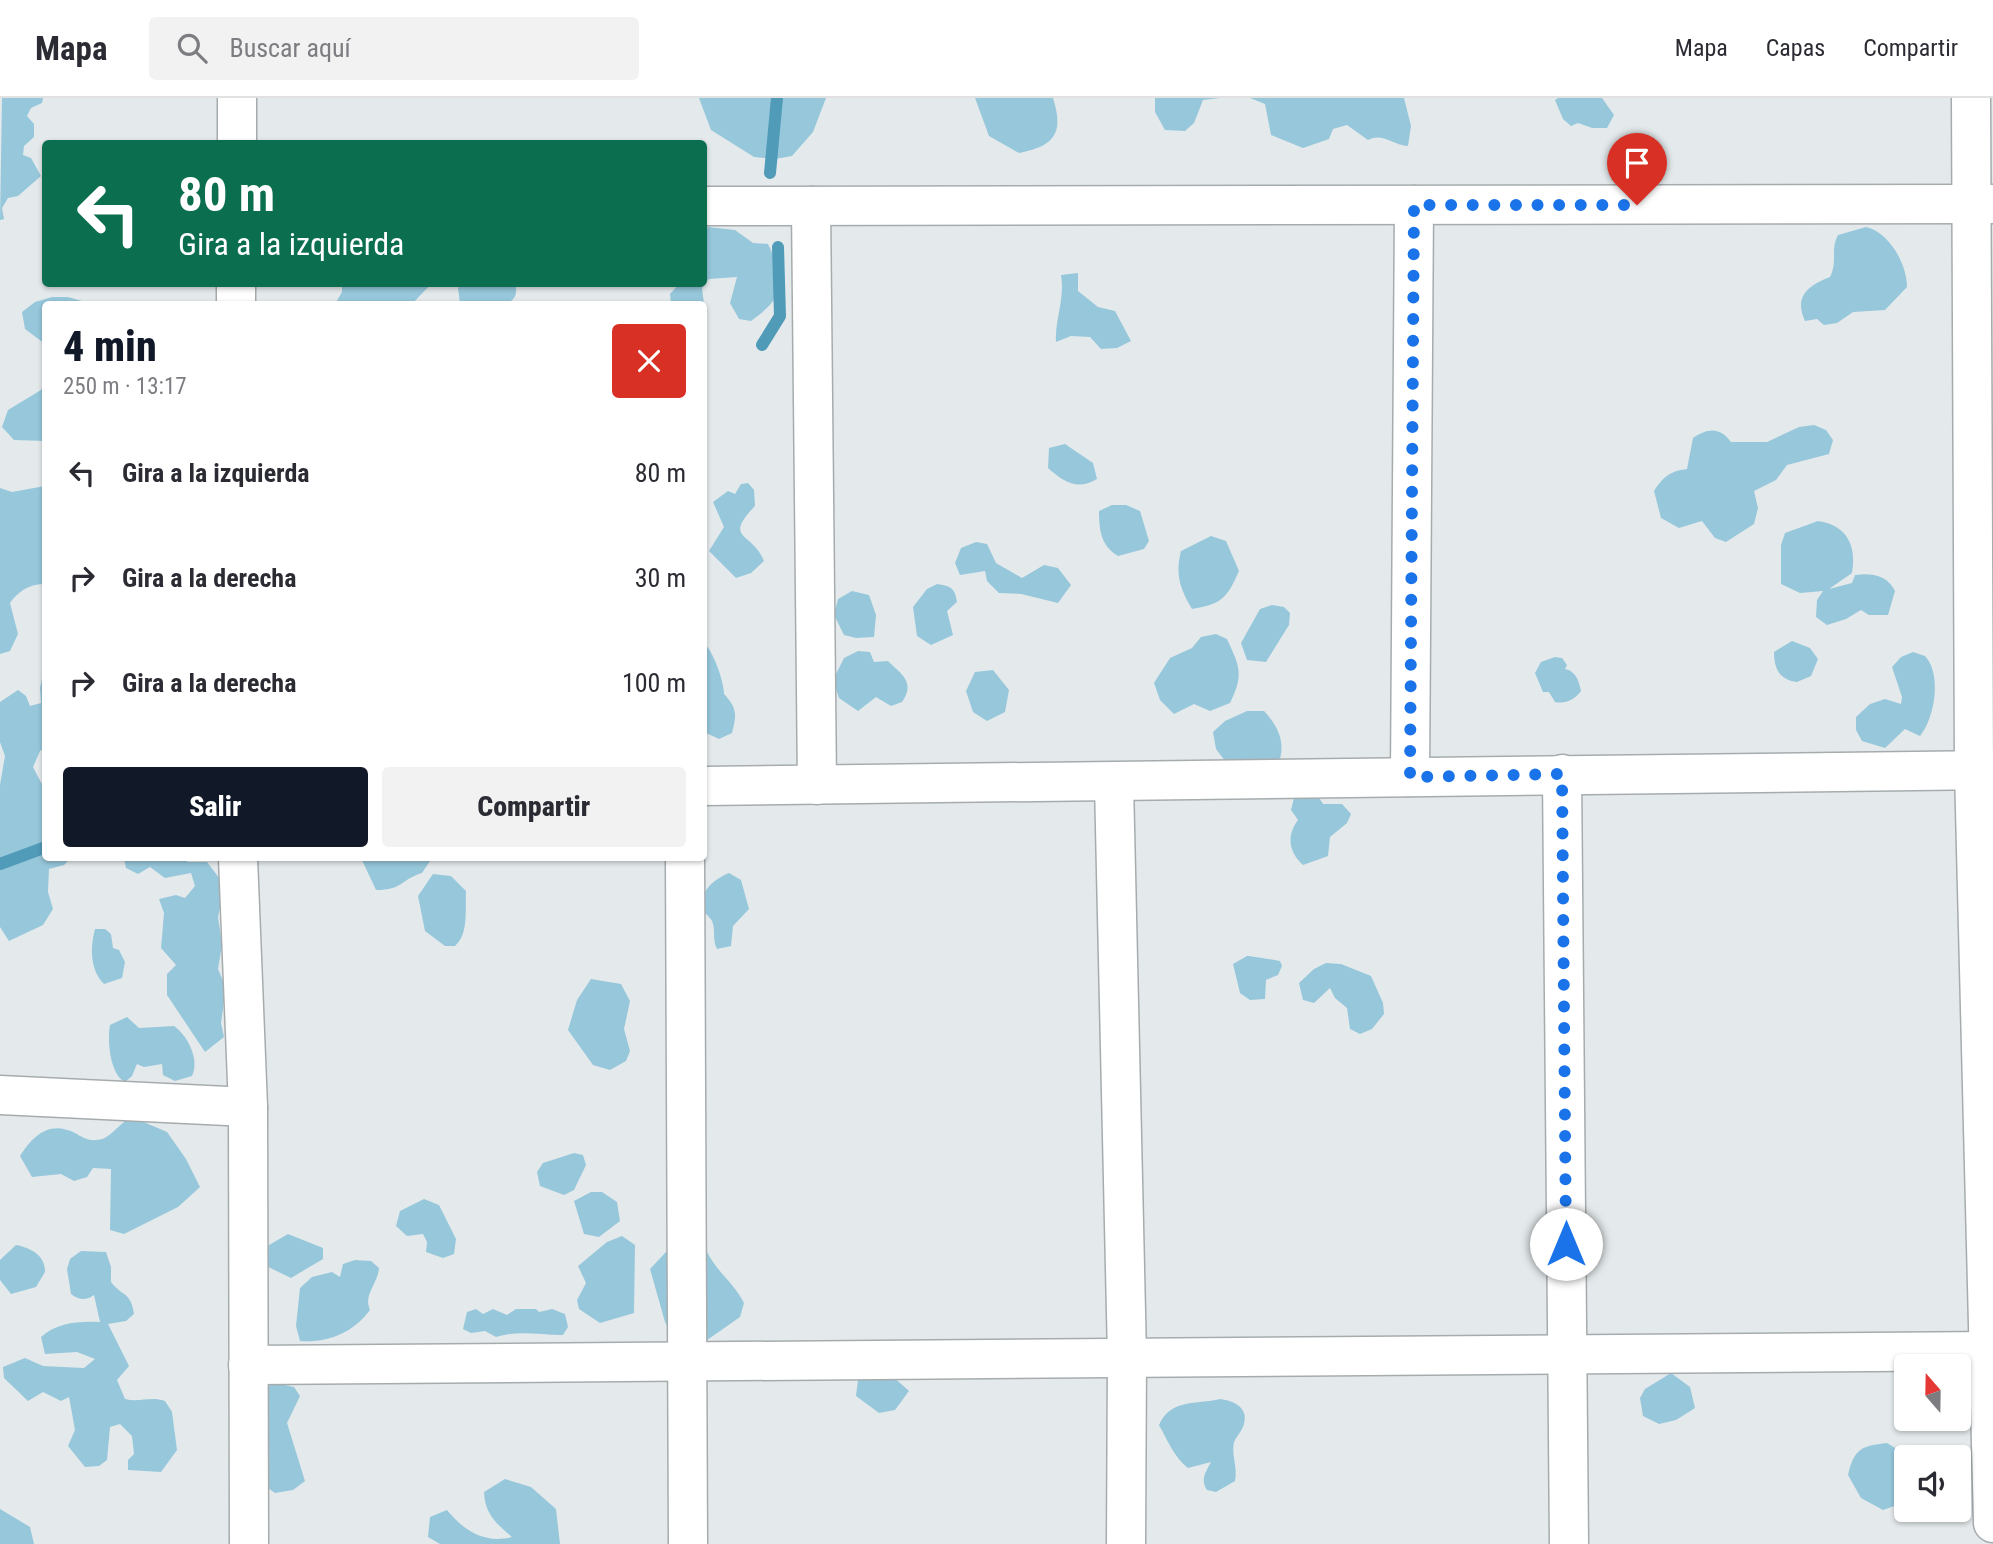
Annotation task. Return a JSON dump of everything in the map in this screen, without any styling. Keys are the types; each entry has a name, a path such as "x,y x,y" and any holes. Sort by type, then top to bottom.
{"street":[{"path":"237,98 237,140"},
{"path":"1971,98 1983,204 1984,770 1993,1523"},
{"path":"707,206 1983,204"},
{"path":"1410,777 1414,205"},
{"path":"811,206 817,785"},
{"path":"707,786 1114,783 1562,774 1984,770"},
{"path":"1562,774 1569,1544"},
{"path":"1114,783 1127,1357 1126,1544"},
{"path":"238,861 248,1107 249,1544"},
{"path":"685,861 688,1544"},
{"path":"0,1095 248,1107"},
{"path":"248,1365 1990,1351"}],"shaded area":[{"path":"2,98 43,98 42,103 31,108 27,116 34,124 34,137 24,146 23,155 31,158 41,176 18,196 8,198 2,208 4,219 0,220"},
{"path":"699,98 826,98 813,132 792,156 775,159 754,157 711,130"},
{"path":"975,98 1053,98 1057,120 1054,136 1041,146 1019,153 989,136"},
{"path":"1155,98 1220,98 1203,100 1194,123 1185,131 1165,130 1155,112"},
{"path":"1250,98 1404,98 1411,126 1408,146 1378,137 1368,140 1347,125 1333,129 1329,139 1303,148 1271,135 1265,104"},
{"path":"1602,98 1614,115 1607,128 1592,128 1578,123 1571,126 1563,119 1555,100"},
{"path":"1866,227 1882,235 1895,250 1904,269 1907,287 1885,310 1853,312 1837,323 1824,325 1817,319 1805,321 1802,299 1815,284 1830,277 1838,235"},
{"path":"707,228 735,230 753,243 768,244 778,268 779,287 771,304 751,321 739,319 730,303 737,277 709,279 707,282"},
{"path":"1078,273 1078,291 1098,307 1115,311 1131,341 1117,348 1101,349 1090,337 1071,336 1056,342 1062,293 1061,275"},
{"path":"342,287 428,287 415,301 337,301"},
{"path":"515,287 516,293 511,301 460,301 458,288"},
{"path":"676,287 703,287 704,301 671,301 670,294"},
{"path":"52,297 68,297 82,301 42,301 42,342 25,329 22,312 35,302"},
{"path":"42,388 42,441 14,440 2,427 8,410"},
{"path":"1814,425 1826,430 1833,440 1829,454 1787,465 1776,480 1754,491 1758,508 1754,524 1726,542 1715,538 1702,521 1679,528 1661,518 1654,491 1668,476 1687,469 1693,438 1704,432 1714,431 1723,434 1731,442 1767,442 1799,427"},
{"path":"1065,444 1093,463 1097,479 1090,483 1071,483 1048,468 1049,448"},
{"path":"748,483 754,490 755,506 745,517 740,531 764,561 751,573 736,578 709,551 724,527 713,502 728,491 735,494 741,484"},
{"path":"42,487 42,584 25,589 10,603 18,634 10,651 0,654 0,488 12,492"},
{"path":"1112,505 1126,505 1140,511 1149,541 1144,549 1118,556 1108,547 1101,531 1099,511"},
{"path":"1818,521 1828,523 1843,532 1853,554 1852,573 1829,589 1852,583 1855,575 1867,574 1883,578 1895,591 1888,615 1869,615 1861,610 1846,619 1827,625 1816,617 1817,600 1823,591 1800,593 1781,584 1781,545 1785,533"},
{"path":"1211,536 1226,541 1239,571 1227,594 1210,605 1192,609 1180,581 1178,567 1181,551"},
{"path":"976,542 987,544 996,563 1022,578 1044,565 1058,568 1071,585 1058,603 1021,594 999,593 987,581 985,571 960,575 955,563 961,548"},
{"path":"937,584 951,588 957,602 947,611 953,635 931,645 917,636 913,607 927,589"},
{"path":"852,591 869,595 876,615 874,637 856,638 844,635 834,615 838,599"},
{"path":"1272,605 1284,607 1290,613 1289,625 1266,662 1247,660 1241,643 1260,609"},
{"path":"1216,634 1227,639 1239,671 1230,703 1210,711 1194,704 1174,714 1160,700 1154,683 1170,658 1192,648 1201,637"},
{"path":"1792,641 1810,648 1818,659 1811,676 1797,682 1782,676 1774,658 1774,652"},
{"path":"707,647 714,659 724,694 735,712 732,733 719,739 707,733"},
{"path":"858,651 870,652 874,662 888,661 902,674 908,689 902,702 891,706 876,697 858,711 839,698 833,680 844,658"},
{"path":"1913,652 1925,656 1934,674 1933,708 1925,728 1920,736 1905,729 1885,748 1862,741 1856,730 1856,717 1870,704 1885,699 1901,704 1902,697 1892,667 1901,657"},
{"path":"1555,657 1562,658 1567,665 1565,669 1578,680 1581,691 1566,702 1555,702 1549,692 1543,692 1535,673 1541,662"},
{"path":"993,670 1009,690 1005,712 987,721 973,712 966,691 975,672"},
{"path":"42,679 42,750 33,767 42,784 42,861 68,861 64,865 49,869 48,892 53,909 43,925 9,941 0,927 0,785 5,756 0,742 0,702 18,690 26,696 30,706 41,703"},
{"path":"1247,711 1264,711 1279,733 1280,759 1269,766 1225,761 1216,749 1213,732 1225,721"},
{"path":"1307,791 1318,796 1323,804 1342,804 1351,814 1347,823 1330,837 1328,856 1303,865 1292,849 1292,832 1298,820 1291,810 1294,798"},
{"path":"125,861 207,862 220,879 222,898 218,917 222,945 218,969 226,988 221,1023 224,1037 205,1052 167,995 167,974 176,965 161,948 164,913 159,899 176,895 185,898 195,886 191,873 165,878 150,867 138,874 126,868"},
{"path":"362,861 430,861 422,873 397,886 376,890"},
{"path":"729,873 741,880 749,909 733,926 731,946 717,949 713,924 705,912 703,898 712,883"},
{"path":"433,874 451,876 466,891 464,928 455,946 445,946 425,931 418,896"},
{"path":"95,929 105,929 111,934 113,948 119,950 125,962 122,978 104,984 99,978 92,958"},
{"path":"1247,956 1280,961 1282,966 1278,975 1266,980 1265,999 1250,1000 1240,993 1233,964"},
{"path":"1326,963 1341,964 1371,976 1383,1003 1384,1014 1372,1029 1360,1034 1350,1029 1347,1008 1335,998 1330,988 1314,1003 1303,1000 1299,983 1314,969"},
{"path":"591,979 621,984 630,1001 624,1029 630,1051 626,1061 610,1070 593,1065 568,1030 577,1000"},
{"path":"127,1017 139,1028 174,1026 179,1030 194,1056 192,1076 175,1081 163,1075 162,1064 144,1067 137,1064 132,1076 125,1082 120,1078 113,1065 109,1032 110,1025"},
{"path":"132,1117 167,1132 186,1159 200,1187 178,1207 124,1234 110,1230 111,1169 93,1168 87,1177 74,1181 61,1174 32,1177 20,1156 30,1142 50,1129 66,1129 88,1139 101,1139"},
{"path":"574,1153 583,1155 586,1165 574,1190 564,1195 540,1186 537,1172 543,1163"},
{"path":"591,1192 602,1192 617,1202 620,1221 599,1237 584,1234 574,1201"},
{"path":"424,1199 439,1205 456,1239 454,1254 443,1258 426,1252 427,1242 423,1234 407,1236 396,1226 400,1211"},
{"path":"288,1234 323,1248 323,1259 291,1278 266,1266 264,1248"},
{"path":"622,1236 635,1245 634,1313 600,1323 579,1309 577,1300 586,1283 578,1266 607,1242"},
{"path":"16,1245 36,1253 43,1261 45,1272 36,1287 11,1294 0,1280 0,1260"},
{"path":"679,1245 707,1252 744,1303 740,1317 700,1345 673,1336 665,1322 650,1269 666,1252"},
{"path":"81,1251 106,1252 111,1267 111,1282 131,1301 133,1307 134,1314 126,1321 108,1324 129,1366 117,1380 125,1399 165,1401 172,1412 177,1450 161,1472 128,1470 128,1460 134,1454 132,1436 120,1424 110,1427 107,1460 99,1466 85,1467 68,1446 75,1430 69,1397 61,1401 43,1392 28,1401 4,1378 3,1367 25,1358 43,1366 84,1368 95,1359 77,1352 45,1354 41,1337 54,1328 69,1324 100,1322 94,1295 82,1299 71,1294 67,1269 70,1259"},
{"path":"355,1260 371,1261 379,1268 368,1299 370,1310 356,1325 339,1335 300,1341 296,1326 300,1288 312,1277 332,1272 340,1277 343,1264"},
{"path":"476,1309 483,1314 493,1309 507,1315 516,1309 536,1309 539,1312 552,1309 565,1314 568,1327 563,1335 521,1333 496,1337 485,1331 471,1333 463,1329 467,1312"},
{"path":"873,1370 891,1375 909,1391 895,1410 879,1413 856,1396 858,1380"},
{"path":"1671,1373 1690,1387 1695,1408 1676,1420 1659,1424 1643,1416 1640,1398 1645,1389"},
{"path":"275,1383 294,1387 300,1396 287,1423 305,1481 293,1490 275,1493 264,1485 260,1390"},
{"path":"1220,1399 1240,1407 1245,1421 1234,1442 1235,1481 1216,1492 1207,1490 1204,1482 1211,1462 1188,1468 1175,1454 1159,1425 1164,1416 1177,1406"},
{"path":"1887,1443 1894,1447 1894,1506 1883,1510 1861,1498 1848,1475 1856,1454 1871,1446"},
{"path":"505,1479 531,1487 556,1509 560,1544 440,1544 428,1537 430,1517 447,1510 476,1534 493,1539 512,1537 493,1518 484,1492"},
{"path":"0,1509 30,1527 34,1544 0,1544"}],"waterway":[{"path":"770,173 777,98"},
{"path":"762,345 780,316 778,247"},
{"path":"0,864 42,848"}],"route":[{"path":"1566,1244 1562,774 1410,777 1414,205 1637,205"}]}
